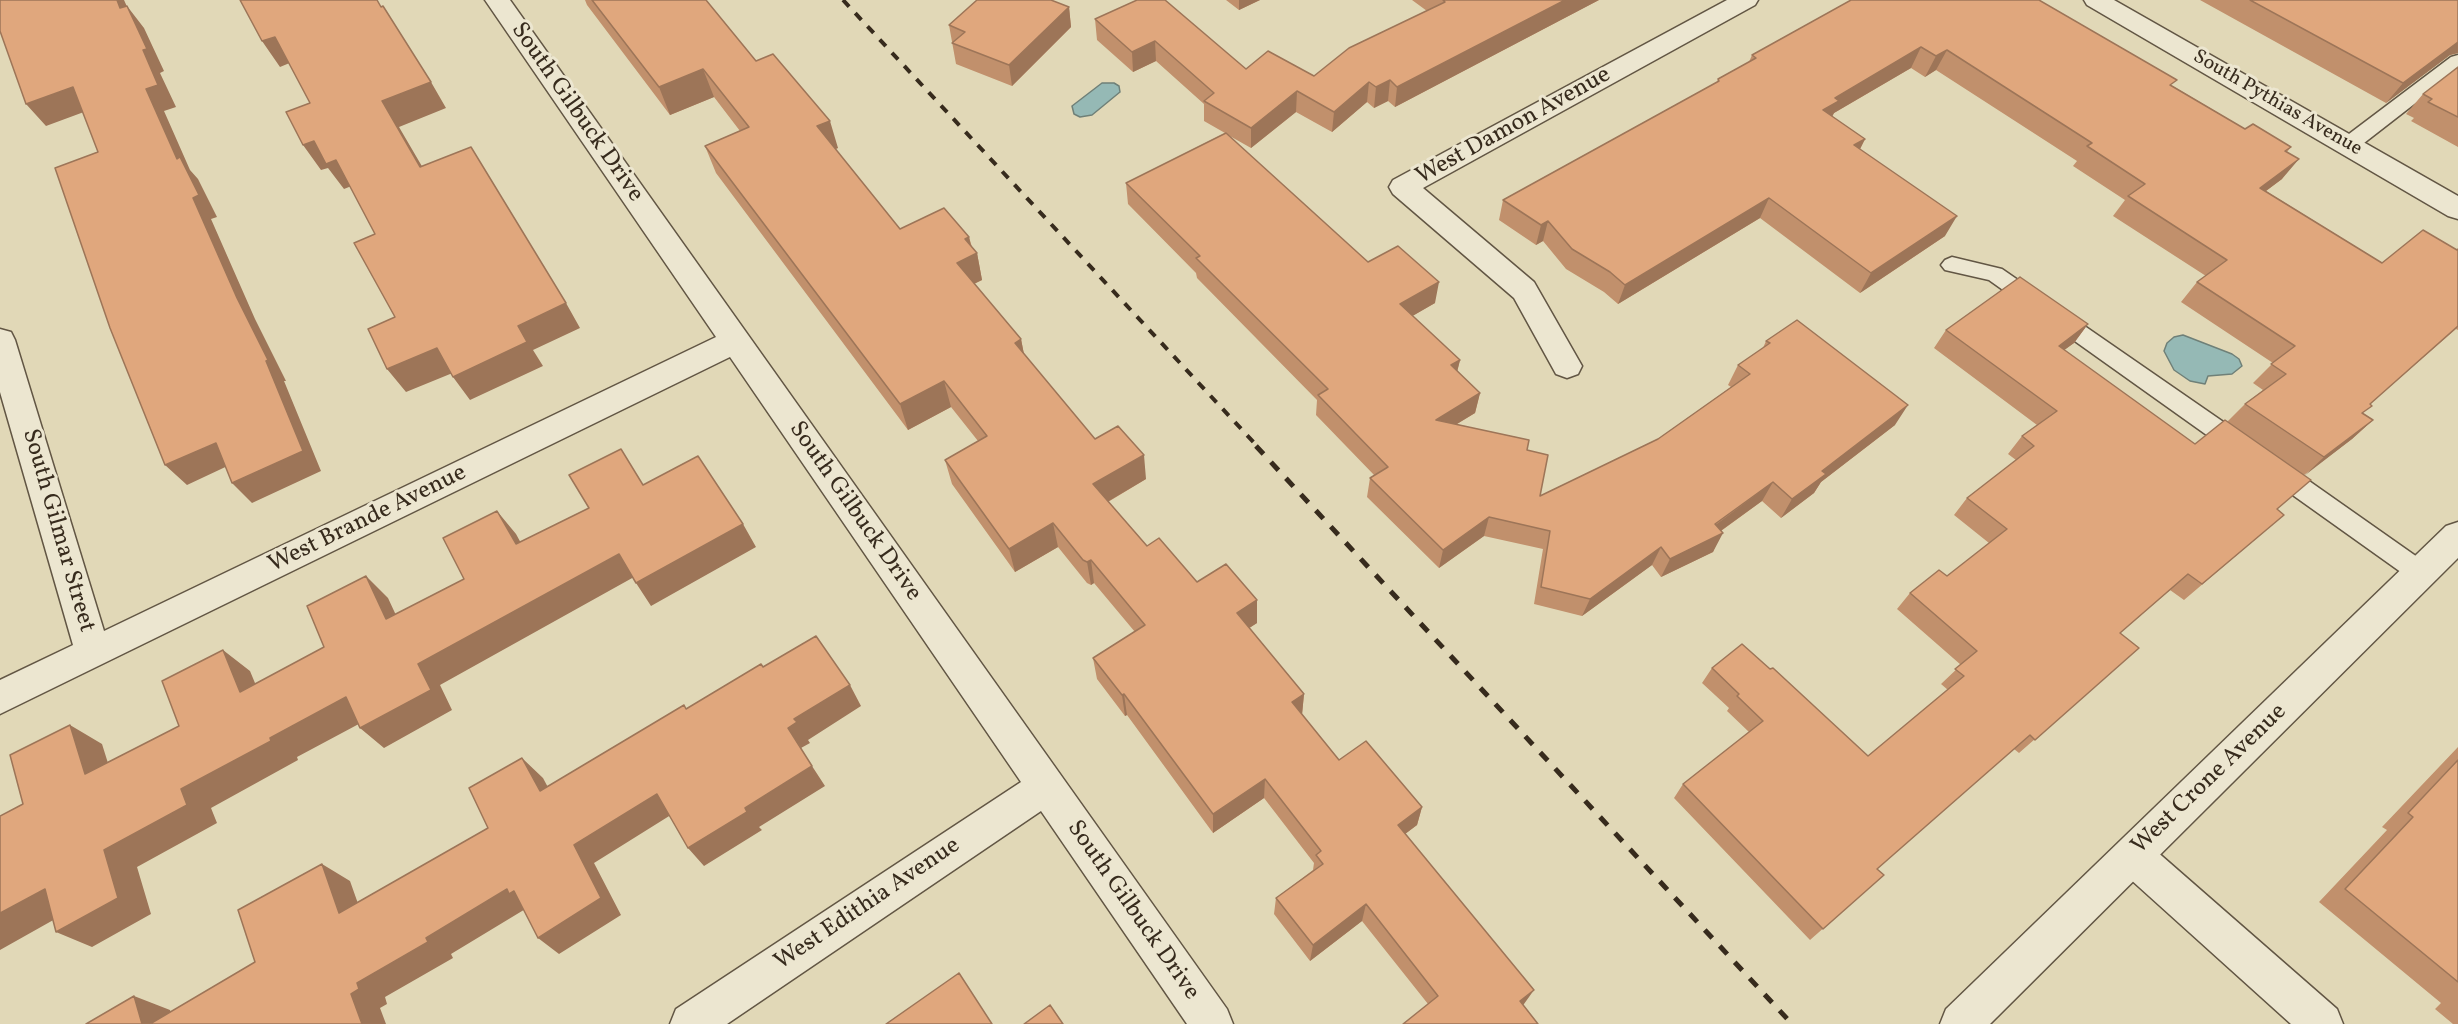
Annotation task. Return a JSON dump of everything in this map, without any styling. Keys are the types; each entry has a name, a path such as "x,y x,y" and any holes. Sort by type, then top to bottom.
{"street":[{"name":"South Gilbuck Drive","path":"497,0 1212,1024"},
{"name":"West Damon Avenue","path":"1567,366 1524,290 1403,187 1746,0"},
{"name":"South Pythias Avenue","path":"2096,0 2458,209"},
{"name":"South Gilmar Street","path":"0,340 93,653"},
{"name":"West Brande Avenue","path":"0,698 735,341"},
{"name":"West Crone Avenue","path":"1961,1024 2458,536"},
{"name":"West Edithia Avenue","path":"691,1024 1046,787"},
{"path":"2133,856 2322,1024"}],"lane":[{"path":"2348,145 2458,61"},
{"path":"1952,265 1995,274 2421,573"}],"water":[{"path":"1102,83 1114,83 1119,86 1120,92 1092,115 1080,117 1074,114 1072,106"},
{"path":"2183,335 2232,354 2239,359 2242,366 2232,374 2208,376 2205,384 2190,381 2174,370 2164,351 2167,343 2174,337"}],"building":[{"path":"0,0 117,0 120,8 127,6 147,49 143,50 158,85 146,89 177,159 180,157 199,195 193,198 237,298 268,360 266,361 303,451 232,483 216,443 165,465 110,328 55,168 98,152 73,87 26,104 0,31"},
{"path":"240,0 377,0 381,7 383,6 431,82 382,101 420,167 471,147 566,303 518,326 527,342 453,377 437,348 387,369 368,329 395,317 354,243 375,234 336,160 326,164 314,141 303,145 286,112 310,103 275,37 262,41"},
{"path":"592,0 706,0 756,61 773,54 830,121 817,126 900,229 944,208 969,237 965,239 977,253 957,263 1021,339 1015,343 1095,439 1118,426 1144,455 1093,484 1147,546 1159,538 1197,582 1226,564 1257,600 1237,613 1304,694 1292,702 1339,760 1366,741 1422,807 1398,825 1534,990 1520,1001 1538,1024 1403,1024 1438,996 1366,904 1313,945 1276,898 1323,864 1316,855 1321,851 1265,779 1213,814 1124,694 1122,695 1093,658 1145,625 1091,560 1087,562 1083,560 1053,523 1009,549 945,460 987,436 944,381 900,404 705,146 749,127 703,69 659,87"},
{"path":"977,0 1051,0 1069,7 1009,65 952,43 965,32 949,25"},
{"path":"1137,0 1165,0 1246,69 1268,51 1314,76 1349,48 1445,2 1443,0 1565,0 1397,87 1390,80 1376,87 1369,82 1334,112 1297,91 1251,128 1204,101 1214,93 1155,41 1132,52 1095,19"},
{"path":"1851,0 2039,0 2177,80 2170,85 2245,129 2253,124 2291,147 2285,151 2299,159 2260,188 2382,263 2423,230 2458,249 2458,326 2362,413 2373,420 2324,457 2245,404 2286,374 2271,364 2295,346 2197,282 2227,260 2128,196 2145,184 2087,146 2092,143 1947,50 1936,56 1921,47 1835,98 1839,101 1823,110 1865,139 1854,145 1957,216 1871,273 1769,198 1625,285 1610,272 1572,249 1548,221 1541,225 1503,200 1719,81 1718,79 1756,58 1752,55"},
{"path":"2250,0 2458,0 2458,42 2403,83"},
{"path":"2458,67 2458,117 2428,102 2432,99 2423,94"},
{"path":"1226,133 1368,262 1398,246 1439,282 1400,304 1460,360 1451,365 1480,393 1436,420 1529,440 1527,450 1548,455 1540,496 1658,439 1750,374 1738,365 1770,343 1766,341 1797,320 1908,405 1822,471 1826,474 1792,499 1773,482 1715,524 1723,533 1670,559 1661,547 1590,599 1541,587 1550,531 1489,517 1443,550 1370,478 1388,467 1318,395 1328,389 1196,258 1200,256 1126,183"},
{"path":"2020,277 2088,324 2059,346 2195,444 2225,420 2311,480 2277,509 2284,515 2202,584 2188,574 2120,633 2139,648 2035,740 2030,735 1877,869 1884,875 1823,929 1683,784 1763,721 1712,668 1742,644 1770,669 1773,668 1868,756 1964,676 1955,669 1977,651 1910,593 1939,570 1947,576 2007,529 1967,498 2034,446 2022,436 2057,411 1946,330"},
{"path":"621,449 643,485 698,456 743,524 636,583 619,554 418,664 431,690 360,728 346,697 270,738 271,741 181,789 187,805 104,850 118,898 56,932 45,889 0,913 0,816 23,804 10,755 70,725 85,774 179,726 162,681 223,650 240,692 324,647 307,606 366,576 386,619 464,579 443,538 497,511 516,544 589,508 569,475"},
{"path":"816,636 850,685 794,719 797,722 788,728 812,766 745,808 747,812 688,848 657,794 574,845 601,898 538,938 514,891 509,894 507,889 426,938 428,942 357,983 359,989 351,994 362,1024 150,1024 255,962 238,910 322,864 339,913 488,828 469,788 522,758 540,791 684,705 686,709 761,664 763,667"},
{"path":"2458,760 2458,982 2345,889 2413,817 2408,813"},
{"path":"959,973 992,1024 886,1024"},
{"path":"134,996 142,1024 86,1024"},
{"path":"1050,1005 1063,1024 1024,1024"}],"railway":[{"path":"843,0 1258,447"},
{"path":"1256,446 1792,1024"}]}
